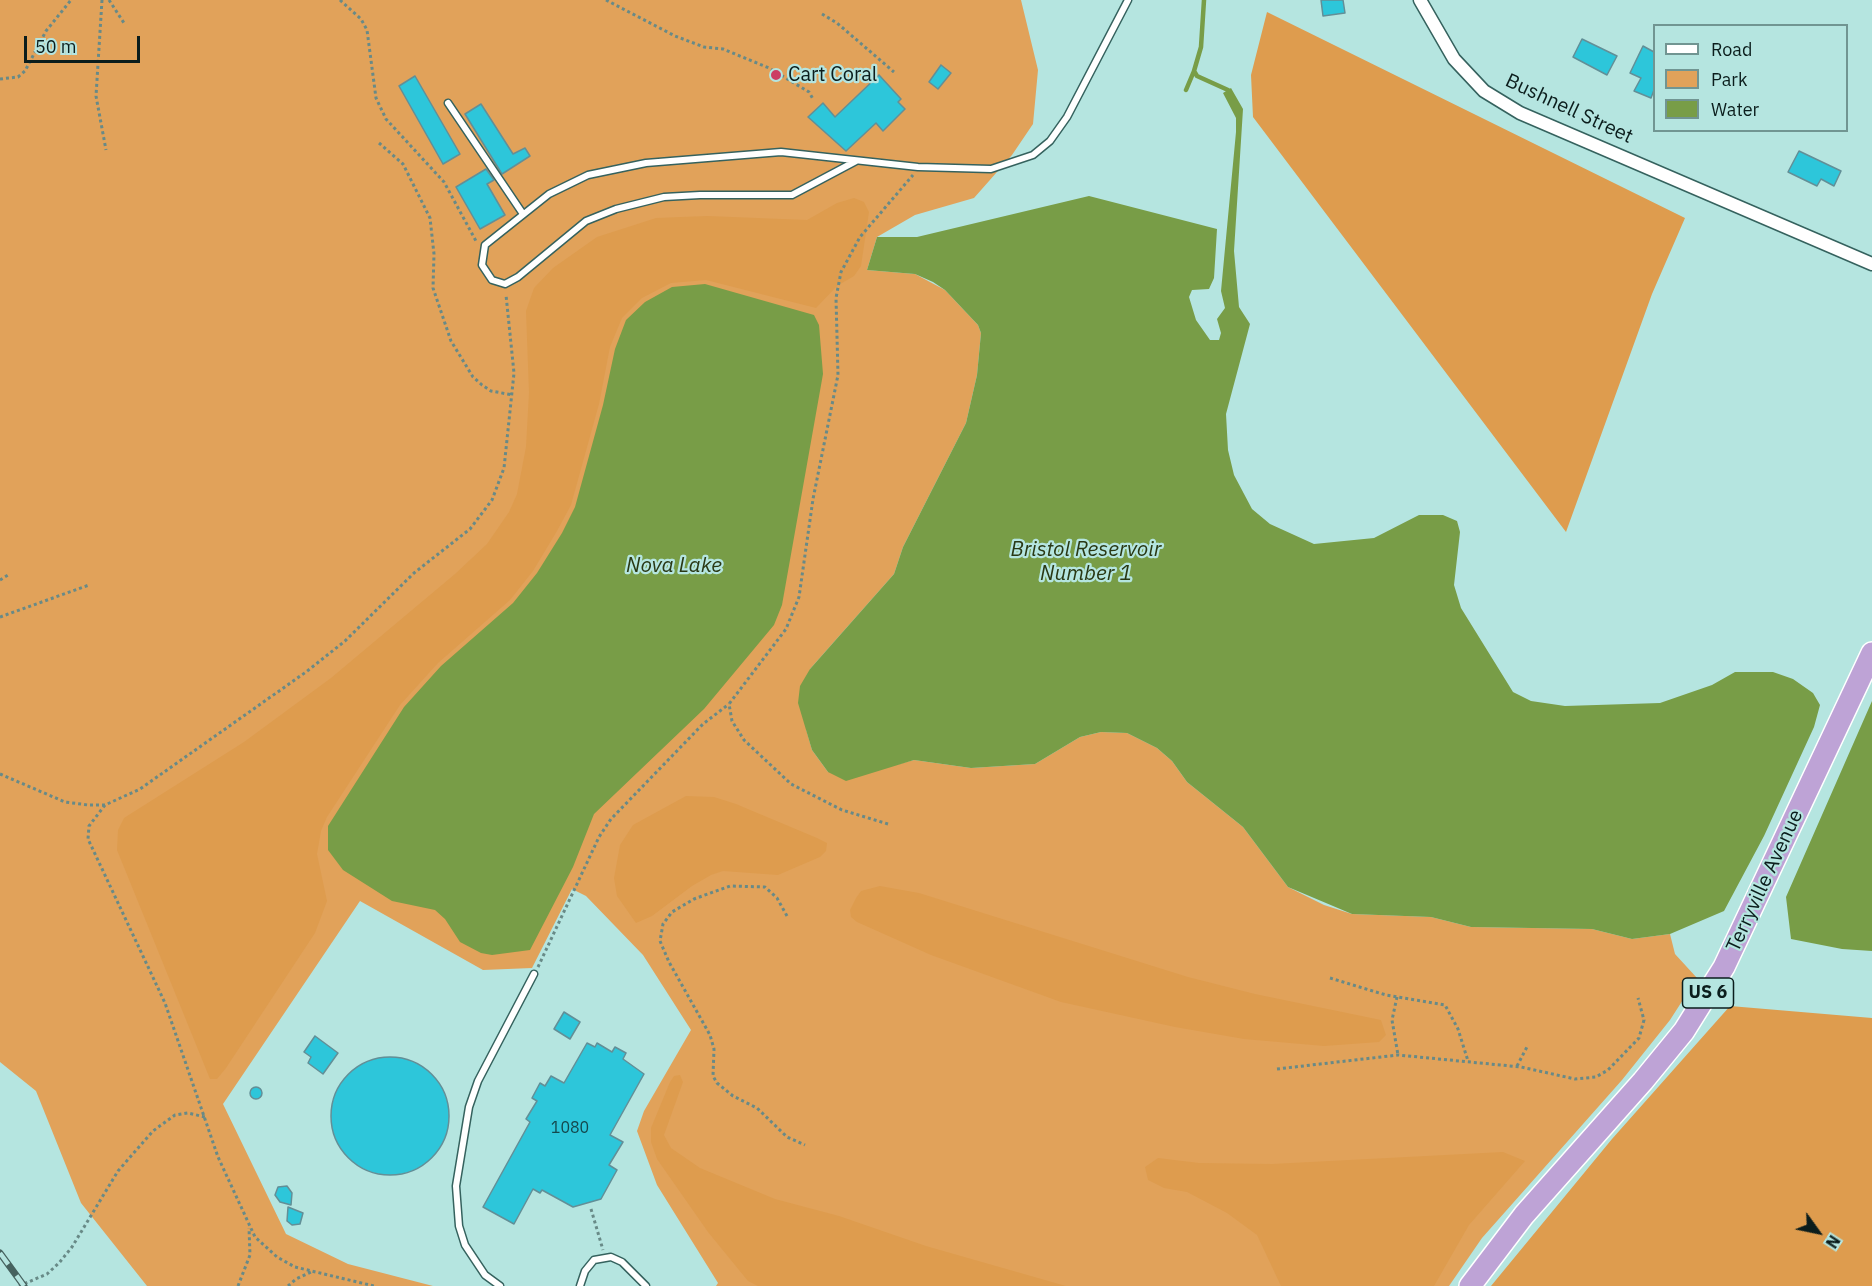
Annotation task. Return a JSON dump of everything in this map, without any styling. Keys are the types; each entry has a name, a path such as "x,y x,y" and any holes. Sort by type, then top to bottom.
{"highway":[{"name":"Terryville Avenue","path":"1470,1286 1524,1215 1643,1081 1695,1012 1724,967 1872,653"}],"street":[{"name":"Bushnell Street","path":"1420,0 1454,59 1484,91 1520,112 1872,264"}],"lane":[{"path":"856,161 792,195 682,196 616,209 586,221 518,277 506,284 500,284 487,275 482,265 485,245 549,194 588,175 646,163 781,152 918,167 991,169 1033,155 1050,141 1067,117 1128,0"},
{"path":"448,103 524,214"},
{"path":"500,1286 485,1275 465,1245 459,1226 456,1186 469,1107 478,1081 534,974"},
{"path":"580,1286 589,1265 594,1260 605,1257 622,1262 646,1286"}],"path":[{"path":"0,79 18,77 25,71 46,31 71,0"},
{"path":"102,0 96,96 106,150"},
{"path":"109,0 124,23"},
{"path":"340,0 361,19 367,30 376,98 386,119 446,184 483,250"},
{"path":"606,0 675,36 704,47 723,49 770,68 809,92 813,99"},
{"path":"822,14 837,23 894,72"},
{"path":"379,143 403,164 430,218 434,298 451,341 473,377 482,385 491,391 513,394"},
{"path":"534,974 599,837 611,819 703,724 729,704 786,629 799,597 813,500 838,375 836,298 841,272 860,237 910,181 918,167"},
{"path":"374,1286 295,1267 277,1257 255,1237 218,1157 165,1003 88,838 88,825 105,805 141,789 306,672 345,641 414,573 470,529 484,514 499,486 513,394 512,349 506,284"},
{"path":"0,580 8,575"},
{"path":"0,617 89,585"},
{"path":"729,704 732,721 744,740 791,784 842,810 888,824"},
{"path":"0,774 65,802 105,805"},
{"path":"787,916 777,898 765,887 730,886 694,899 672,912 663,924 660,941 669,962 710,1035 714,1049 713,1076 717,1083 733,1096 757,1108 787,1137 805,1145"},
{"path":"1330,978 1397,997 1445,1005 1458,1029 1468,1061"},
{"path":"1397,997 1392,1020 1398,1055"},
{"path":"1277,1069 1398,1055 1517,1066 1575,1079 1596,1077 1608,1070 1639,1038 1644,1028 1644,1020 1638,998"},
{"path":"1517,1066 1528,1046"},
{"path":"19,1286 47,1274 59,1263 72,1247 118,1171 153,1131 175,1115 188,1113 205,1117"},
{"path":"591,1209 605,1257"},
{"path":"238,1286 250,1255 249,1226"},
{"path":"288,1286 302,1275 314,1271"}],"green space":[{"path":"0,0 1021,0 1038,70 1033,124 1012,155 974,198 915,215 877,237 867,270 915,274 945,290 978,325 981,333 977,375 966,423 903,547 894,574 810,669 806,729 812,750 828,772 884,768 914,760 971,768 1035,764 1080,737 1101,732 1127,733 1157,748 1172,761 1187,782 1243,827 1288,887 1324,905 1352,914 1431,917 1471,927 1592,929 1632,939 1670,934 1675,954 1697,978 1670,1020 1622,1080 1482,1238 1449,1286 716,1286 718,1283 657,1185 637,1131 644,1111 691,1030 643,955 586,896 572,889 532,968 483,970 360,901 223,1104 286,1234 348,1264 433,1286 147,1286 81,1203 36,1091 0,1062"}],"shaded area":[{"path":"1267,12 1685,218 1652,294 1566,532 1253,117 1251,75"},
{"path":"854,198 864,202 869,212 861,266 854,276 837,286 816,308 706,280 671,283 642,298 622,318 610,347 599,404 571,505 557,531 533,571 510,600 438,663 400,705 327,817 321,831 317,854 327,901 315,933 226,1068 217,1079 210,1079 117,850 118,830 124,818 244,742 331,678 455,574 487,544 509,512 517,494 526,447 529,393 526,311 534,288 553,268 597,237 656,218 707,216 807,220 837,203"},
{"path":"686,796 714,797 736,804 827,843 826,851 820,857 778,875 723,871 711,875 692,886 652,916 636,923 617,896 614,878 620,845 633,825"},
{"path":"880,886 919,893 1188,977 1255,994 1381,1020 1386,1035 1379,1042 1324,1046 1244,1039 1175,1027 1061,1002 931,955 857,922 851,917 850,910 856,898 861,891"},
{"path":"1730,1006 1872,1018 1872,1286 1491,1286 1612,1139"},
{"path":"680,1075 683,1082 664,1135 671,1148 700,1168 775,1199 839,1216 926,1246 1066,1286 758,1286 748,1281 708,1232 657,1159 651,1142 651,1128 670,1082 674,1076"},
{"path":"1503,1152 1525,1161 1469,1225 1434,1286 1281,1286 1257,1235 1227,1213 1187,1192 1164,1188 1148,1180 1145,1167 1158,1158 1199,1163 1272,1164"}],"water":[{"name":"Bristol Reservoir Number 1","path":"1231,88 1243,109 1234,251 1239,307 1250,324 1226,414 1228,450 1234,475 1252,509 1270,524 1314,544 1374,538 1419,515 1443,515 1457,521 1460,532 1454,585 1461,608 1513,692 1531,701 1565,706 1660,703 1712,685 1735,672 1773,672 1793,679 1813,693 1820,705 1814,727 1764,836 1724,911 1670,934 1632,939 1592,929 1471,927 1431,917 1352,914 1288,887 1243,827 1187,782 1172,761 1157,748 1127,733 1101,732 1080,737 1035,764 971,768 914,760 846,781 828,772 812,750 798,703 800,686 810,669 894,574 903,547 966,423 977,375 981,333 978,325 945,290 933,282 915,274 867,270 877,237 917,237 1089,196 1217,229 1214,278 1209,289 1192,290 1189,297 1196,320 1210,340 1219,340 1221,333 1217,319 1225,308 1221,291 1236,132 1236,118 1223,93"},
{"name":"Nova Lake","path":"705,284 814,315 819,325 823,374 782,605 774,625 704,709 594,814 573,867 530,950 492,955 481,953 460,942 445,919 435,910 392,901 343,870 328,850 328,826 404,707 441,666 513,603 537,573 562,533 575,507 603,405 615,349 626,320 645,302 672,287"},
{"path":"1872,701 1872,951 1842,949 1791,939 1786,897"}],"building":[{"path":"1321,0 1343,0 1345,13 1323,16"},
{"path":"1582,39 1617,56 1607,75 1573,57"},
{"path":"1643,46 1653,51 1651,98 1634,91 1641,78 1630,73"},
{"path":"941,65 951,73 938,89 929,82"},
{"path":"879,75 901,99 898,102 905,109 883,131 876,123 846,151 808,117 823,103 835,117"},
{"path":"415,76 460,154 443,164 399,86"},
{"path":"481,104 513,154 525,148 530,156 502,174 465,114"},
{"path":"1799,151 1841,171 1834,186 1821,179 1817,186 1788,172"},
{"path":"486,169 494,180 487,184 505,215 480,229 456,187"},
{"path":"564,1012 580,1022 570,1039 554,1029"},
{"path":"315,1036 338,1053 323,1074 308,1063 311,1057 304,1052"},
{"path":"587,1043 595,1047 597,1043 612,1052 615,1047 626,1053 623,1059 644,1074 610,1135 623,1142 609,1165 617,1170 601,1199 573,1207 542,1190 540,1193 533,1189 514,1224 483,1207 530,1122 526,1119 537,1101 532,1098 540,1083 545,1086 551,1076 564,1083"},
{"path":"390,1057 413,1061 432,1074 445,1093 449,1116 445,1139 432,1158 413,1171 390,1175 367,1171 348,1158 335,1139 331,1116 335,1093 348,1074 367,1061"},
{"path":"258,1087 261,1088 261,1098 254,1099 251,1098 250,1091 251,1088"},
{"path":"287,1186 292,1193 291,1205 280,1202 275,1195 278,1187"},
{"path":"288,1207 303,1213 300,1224 292,1225 287,1221"}],"waterway":[{"path":"1204,0 1201,47 1194,71 1197,76 1228,90"},
{"path":"1186,90 1194,71"}],"railway":[{"path":"0,1253 24,1286"}],"place":[{"name":"Cart Coral","path":"776,75"}]}
